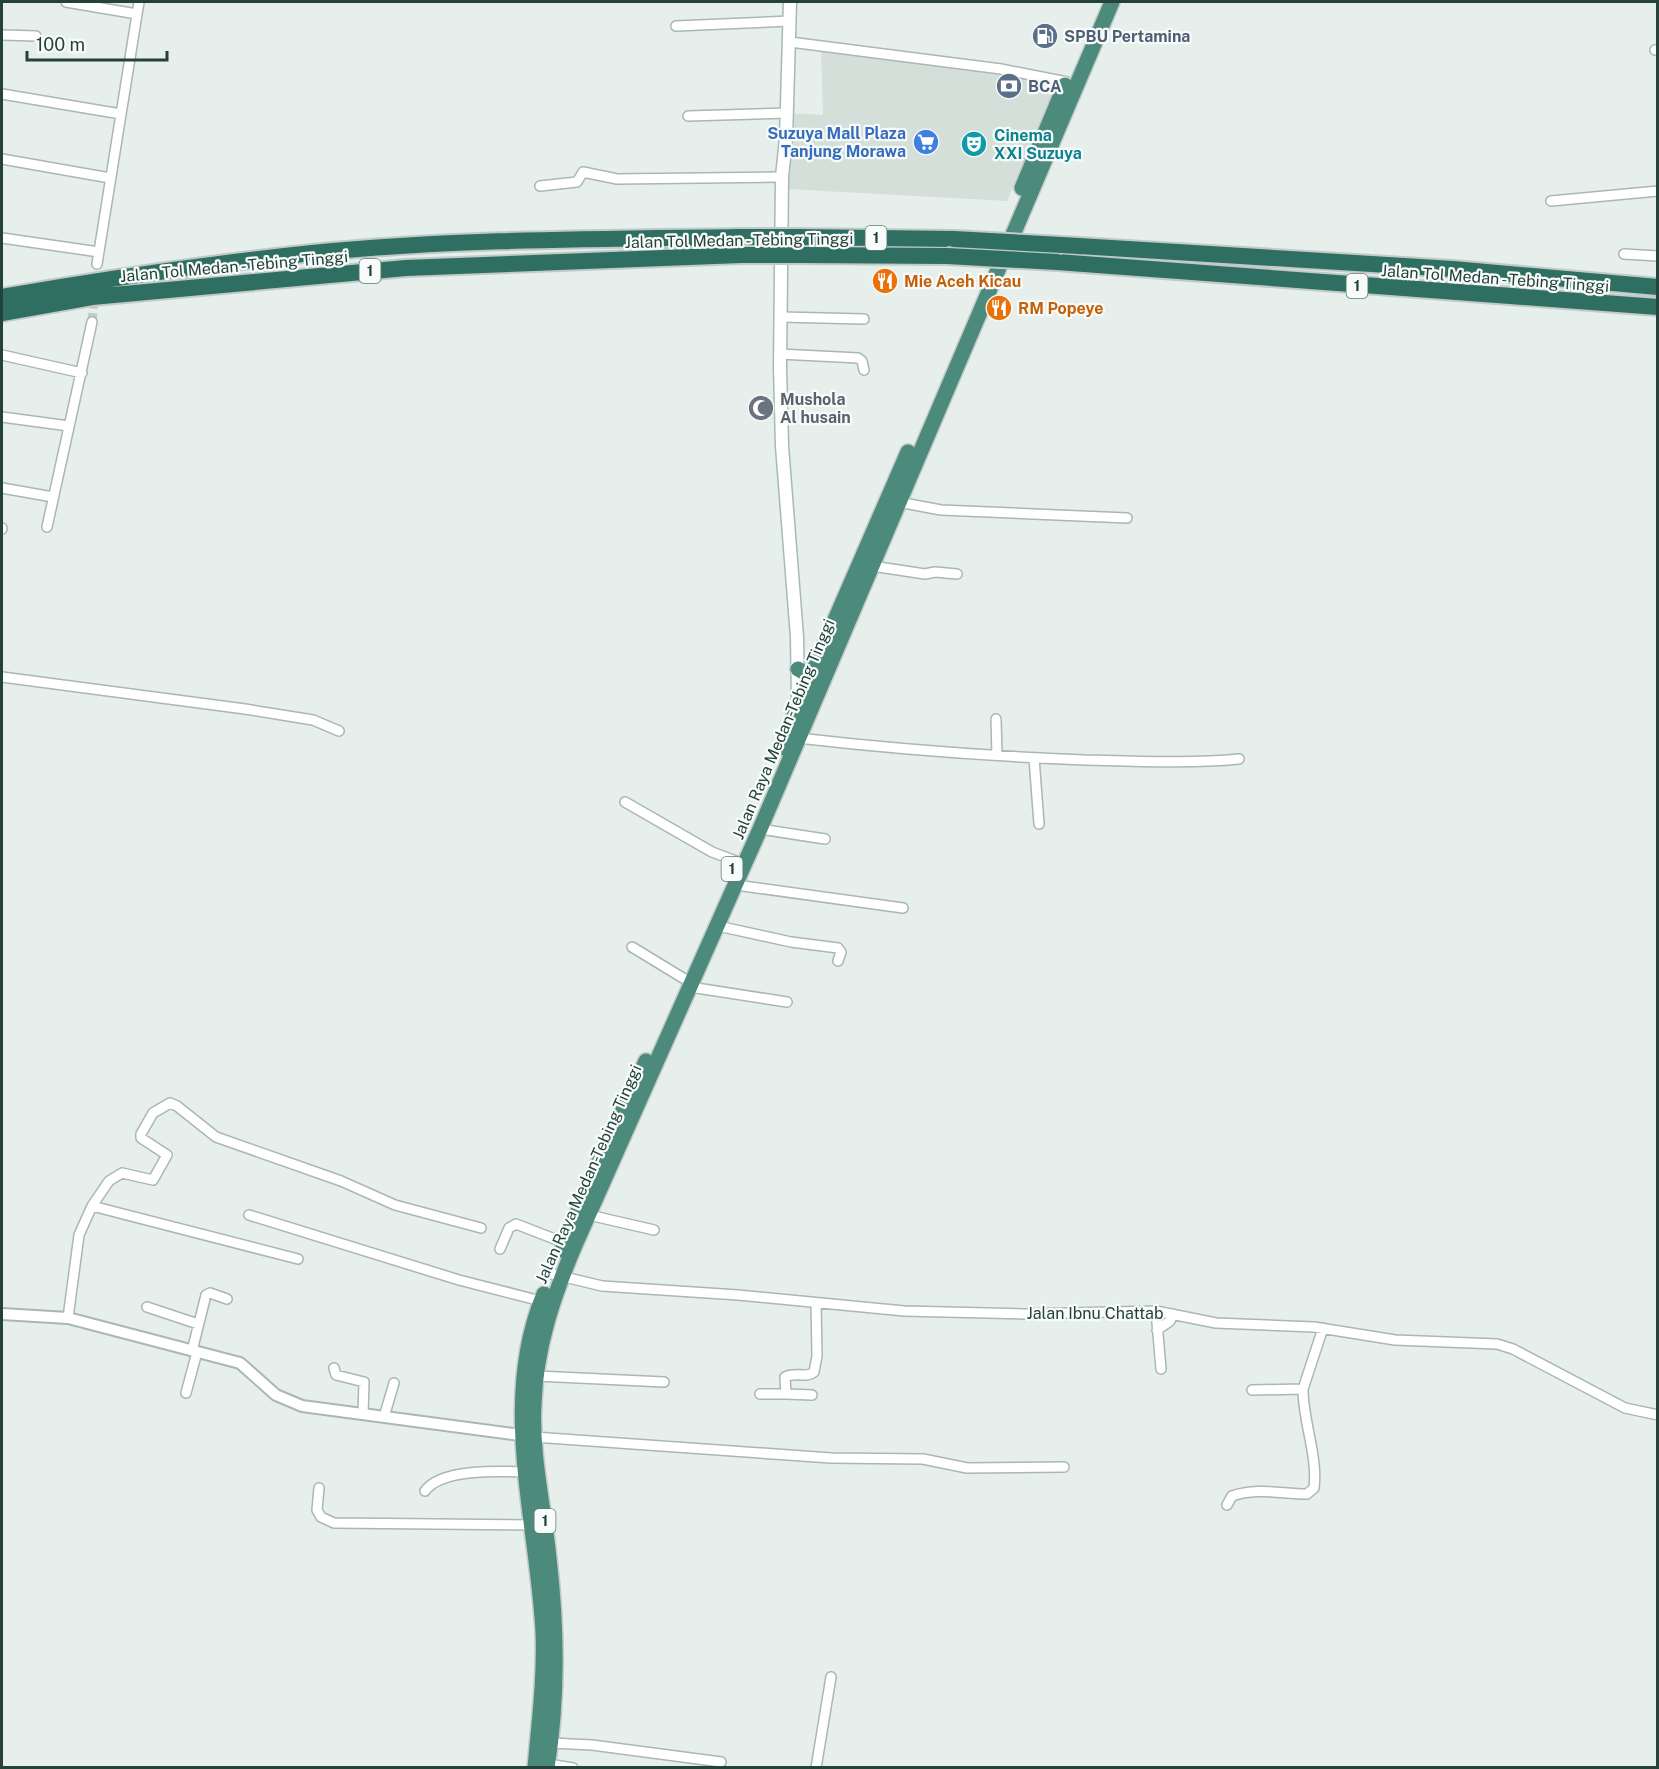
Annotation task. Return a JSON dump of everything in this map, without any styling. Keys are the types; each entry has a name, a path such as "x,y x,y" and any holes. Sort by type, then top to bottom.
{"highway":[{"name":"Jalan Raya Medan-Tebing Tinggi","path":"544,1766 543,1634 534,1525 526,1472 541,1339 565,1243 592,1177 686,983 718,926 736,885 798,738 804,708 805,671 985,280 1101,2"},
{"name":"Jalan Raya Medan-Tebing Tinggi","path":"544,1766 551,1743 555,1645 550,1560 529,1436 524,1378 533,1324 541,1301 589,1215 736,861 804,708 872,566 1112,2"},
{"name":"Jalan Tol Medan - Tebing Tinggi","path":"2,297 189,268 313,253 524,240 739,237 954,239 1453,269 1658,287"},
{"name":"Jalan Tol Medan - Tebing Tinggi","path":"2,313 92,297 406,268 741,255 947,256 1057,262 1658,307"}],"main road":[{"path":"790,2 787,113 782,177 780,354 782,446 805,671"}],"street":[{"path":"66,2 137,14"},
{"path":"97,264 139,2"},
{"path":"676,26 790,21"},
{"path":"2,34 36,36"},
{"path":"790,42 1001,69 1067,82"},
{"path":"2,94 121,114"},
{"path":"688,116 787,113"},
{"path":"2,159 110,178"},
{"path":"540,186 577,182 583,172 617,179 782,177"},
{"path":"1551,201 1658,191"},
{"path":"2,238 99,252"},
{"path":"1624,254 1658,256"},
{"path":"781,317 864,319"},
{"path":"47,527 92,322"},
{"path":"780,354 858,358 862,361 864,370"},
{"path":"2,355 82,373"},
{"path":"2,417 69,426"},
{"path":"2,488 53,497"},
{"path":"898,502 941,510 1127,518"},
{"path":"872,566 925,574 935,572 957,574"},
{"path":"2,677 245,709 313,720 339,730"},
{"path":"996,719 997,755"},
{"path":"798,738 913,751 1034,758 1164,763 1239,759"},
{"path":"1034,758 1039,824"},
{"path":"625,802 712,852 736,861"},
{"path":"760,829 825,839"},
{"path":"736,885 903,908"},
{"path":"718,926 791,942 838,948 841,952 838,961"},
{"path":"632,947 686,983 788,1002"},
{"path":"68,1318 79,1235 92,1206 108,1181 122,1173 153,1180 167,1155 141,1136 153,1113 170,1103 216,1137 341,1181 395,1205 482,1228"},
{"path":"92,1206 298,1259"},
{"path":"249,1215 459,1280 541,1301"},
{"path":"589,1215 654,1230"},
{"path":"500,1249 509,1228 516,1224 565,1243"},
{"name":"Jalan Ibnu Chattab","path":"556,1276 602,1286 738,1294 904,1311 1024,1314 1156,1311 1238,1325 1271,1324 1323,1328 1395,1340 1497,1344 1513,1349 1625,1408 1658,1415"},
{"path":"186,1393 198,1324 208,1293 228,1299"},
{"path":"786,1394 785,1377 792,1374 807,1376 814,1372 817,1356 816,1303"},
{"path":"147,1307 198,1324"},
{"path":"1156,1311 1161,1369"},
{"path":"2,1314 68,1318 240,1363 276,1395 292,1403 363,1414 529,1436 831,1458 923,1459 967,1468 1064,1467"},
{"path":"1157,1330 1170,1321 1173,1314"},
{"path":"1227,1505 1232,1496 1242,1493 1261,1490 1307,1494 1314,1488 1314,1470 1303,1405 1304,1389 1323,1328"},
{"path":"334,1368 334,1374 338,1376 364,1382 363,1414"},
{"path":"537,1376 664,1382"},
{"path":"384,1417 394,1383"},
{"path":"1251,1390 1304,1389"},
{"path":"760,1394 812,1395"},
{"path":"425,1491 436,1481 457,1475 488,1471 526,1472"},
{"path":"319,1488 317,1510 321,1517 334,1523 534,1525"},
{"path":"816,1767 831,1677"},
{"path":"551,1743 592,1745 721,1762"},
{"path":"544,1766 573,1767"}],"shaded area":[{"path":"821,48 1058,84 1007,201 786,189 790,113 823,115"}],"tunnel":[{"path":"92,322 97,264"}],"place":[{"name":"SPBU Pertamina","path":"1045,36"},
{"name":"BCA","path":"1009,86"},
{"name":"Suzuya Mall Plaza Tanjung Morawa","path":"926,142"},
{"name":"Cinema XXI Suzuya","path":"974,144"},
{"name":"Mie Aceh Kicau","path":"885,281"},
{"name":"RM Popeye","path":"999,308"},
{"name":"Mushola Al husain","path":"761,408"}]}
